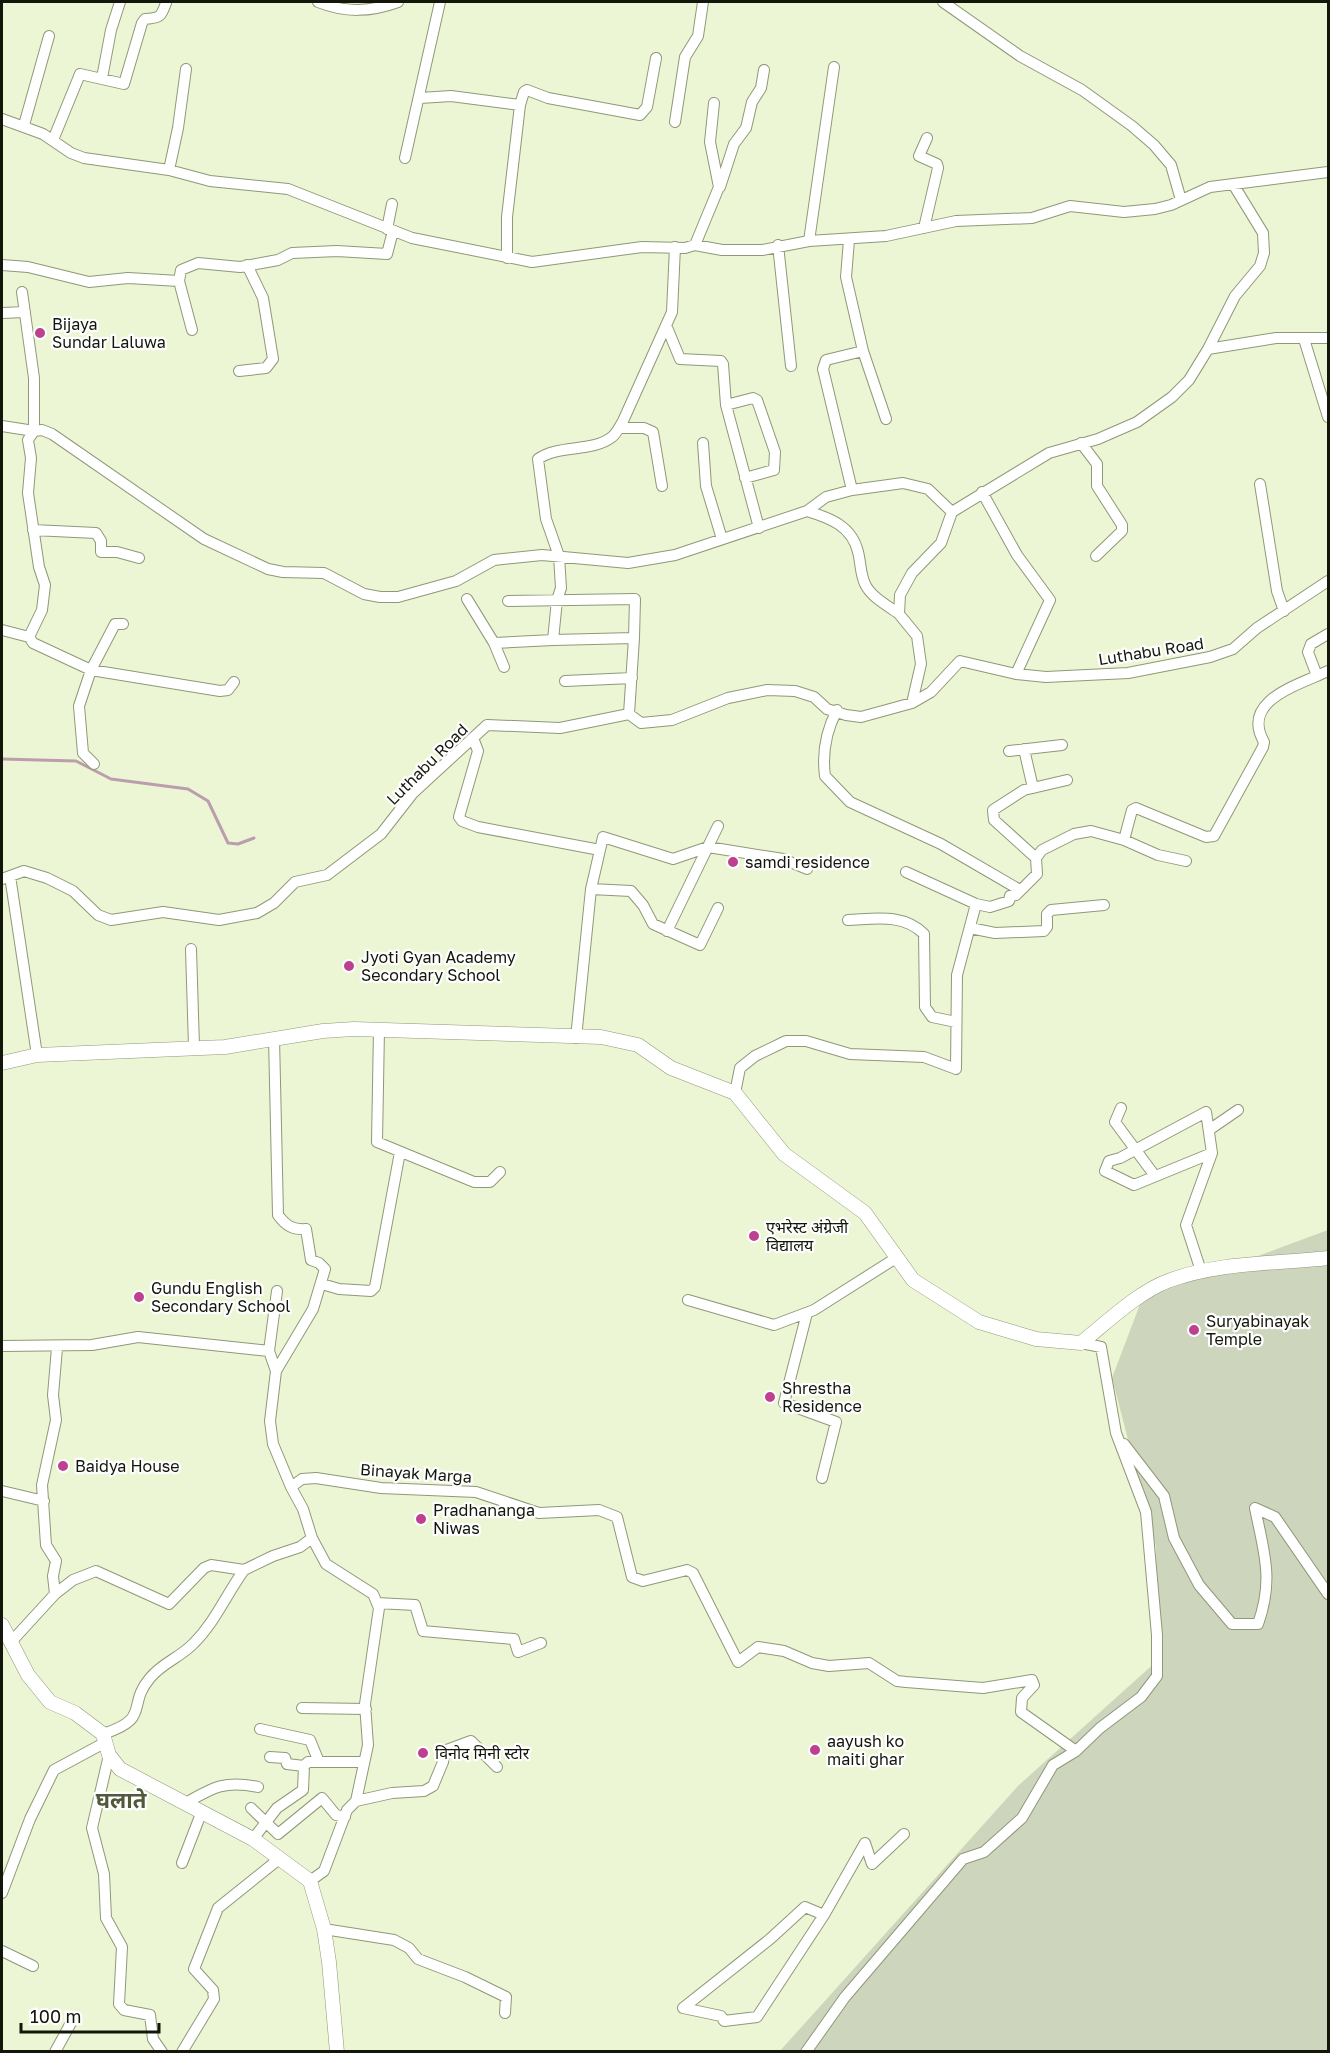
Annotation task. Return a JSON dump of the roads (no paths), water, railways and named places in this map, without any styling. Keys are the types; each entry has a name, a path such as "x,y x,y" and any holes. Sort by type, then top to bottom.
{"main road":[{"path":"2,1063 37,1055 225,1047 323,1031 379,1029 576,1038 601,1037 638,1045 671,1068 735,1093 784,1154 865,1213 913,1280 978,1322 1036,1339 1080,1343 1127,1306 1166,1282 1201,1271 1329,1258"},
{"path":"2,1625 28,1675 50,1702 75,1713 106,1744 120,1769 253,1839 310,1881 324,1929 337,2052"}],"street":[{"path":"102,78 111,30 120,2"},
{"path":"318,2 342,9 363,11 398,2"},
{"path":"405,158 440,2"},
{"path":"675,122 685,57 698,36 703,2"},
{"path":"943,2 1020,57 1083,90 1132,126 1154,145 1171,165 1181,200"},
{"path":"53,140 65,118 80,74 124,84 142,23 145,19 157,19 162,16 166,3"},
{"path":"24,125 49,36"},
{"path":"507,258 507,217 520,105 524,92 527,90 548,98 640,115 647,107 656,58"},
{"path":"809,242 834,67"},
{"path":"169,170 180,118 186,69"},
{"path":"695,245 734,144 746,129 752,102 761,88 764,70"},
{"path":"420,98 452,96 520,105"},
{"path":"714,103 710,142 719,187"},
{"path":"2,119 24,125 53,140 71,153 84,158 169,170 210,181 288,189 390,230 507,258 538,261 619,249 695,245 739,251 762,250 778,245 886,236 956,221 1032,218 1070,206 1116,211 1155,210 1210,187 1329,172"},
{"path":"924,228 938,168 937,164 919,156 927,138"},
{"path":"899,614 900,595 922,560 941,543 952,512 1049,453 1122,430 1172,397 1189,380 1235,296 1260,266 1264,253 1263,233 1233,184"},
{"path":"192,330 179,281 181,270 189,265 208,263 233,268 278,260 292,253 344,251 387,254 392,204"},
{"path":"849,240 846,277 863,351 886,419"},
{"path":"778,245 791,366"},
{"path":"553,640 557,600 561,588 559,556 546,519 538,459 546,453 591,445 613,437 619,428 634,401 672,312 675,247"},
{"path":"2,265 28,267 89,282 128,278 179,281"},
{"path":"239,370 266,368 273,359 263,298 247,265"},
{"path":"22,292 34,378 33,431 28,440 31,458 28,493 39,567 45,585 44,600 28,638"},
{"path":"2,313 25,312"},
{"path":"666,325 680,359 721,361 723,364 726,405 759,528"},
{"path":"1208,349 1276,338 1329,338"},
{"path":"1304,339 1329,417"},
{"path":"852,490 823,369 826,360 863,351"},
{"path":"726,405 753,398 757,400 775,452 774,470 745,478"},
{"path":"2,426 33,431 42,430 52,434 204,539 268,569 283,572 324,573 364,594 398,597 456,581 494,560 559,556 592,562 628,563 675,555 807,511 826,497 852,490 903,483 928,489 952,512"},
{"path":"619,428 644,428 653,432 662,486"},
{"path":"704,443 706,486 722,539"},
{"path":"1081,443 1097,464 1097,486 1122,525 1122,531 1096,556"},
{"path":"1260,484 1277,591 1284,610"},
{"path":"982,492 1017,555 1050,600 1016,674"},
{"path":"807,511 831,518 846,529 859,552 860,569 866,585 875,597 899,614 917,636 921,664 912,703"},
{"path":"33,530 96,533 101,541 100,557 117,552 139,558"},
{"name":"Luthabu Road","path":"6,877 24,871 47,878 73,891 98,915 111,920 163,912 219,920 257,914 274,903 295,882 327,875 381,834 413,794 487,725 560,728 629,714 641,723 672,720 728,698 767,690 795,691 814,697 827,709 861,717 912,703 931,692 960,661 1016,674 1047,676 1128,673 1210,657 1233,649 1257,628 1316,592 1329,581"},
{"path":"467,599 494,643 504,667"},
{"path":"508,601 635,599 629,714"},
{"path":"94,764 83,753 79,706 91,670 115,624 123,624"},
{"path":"2,630 28,638 33,643 91,670 220,691 228,690 234,682"},
{"path":"1317,676 1308,652 1311,644 1329,634"},
{"path":"494,643 634,638"},
{"path":"1124,840 1132,810 1136,808 1206,837 1214,836 1263,747 1264,742 1256,722 1258,715 1275,695 1329,672"},
{"path":"565,681 632,678"},
{"path":"837,710 825,741 825,776 850,802 941,844 1020,890"},
{"path":"473,738 478,752 460,806 459,817 462,821 600,849"},
{"path":"1009,751 1062,745"},
{"path":"1024,749 1033,788"},
{"path":"1036,858 992,816 993,810 1000,803 1033,788 1067,780"},
{"path":"668,931 718,826"},
{"path":"906,872 976,904 990,907 1002,904 1037,874 1036,858 1042,850 1074,834 1091,831 1124,840 1158,855 1185,861"},
{"path":"576,1038 591,889 603,837 673,860 708,847 783,859 807,869"},
{"path":"6,877 37,1055"},
{"path":"591,889 632,891 653,924 700,945 718,908"},
{"path":"735,1093 740,1068 755,1056 786,1041 806,1041 850,1054 924,1057 956,1068 957,975 976,904"},
{"path":"970,928 995,933 1044,931 1047,927 1047,914 1051,910 1104,905"},
{"path":"848,920 898,919 914,924 924,934 925,1007 932,1017 956,1022"},
{"path":"191,949 194,1047"},
{"path":"379,1029 377,1142 474,1182 490,1182 500,1172"},
{"path":"274,1038 278,1215 285,1224 296,1230 306,1229 311,1260 319,1263 325,1269 322,1284 305,1325 276,1371 270,1420 273,1444 303,1509 312,1538 326,1564 373,1594 379,1608 366,1709 368,1745 356,1801 345,1817 324,1871 310,1881"},
{"path":"1121,1108 1115,1122 1155,1176"},
{"path":"1209,1130 1238,1110"},
{"path":"1201,1271 1186,1225 1212,1153 1206,1112 1120,1158 1109,1161 1105,1172 1134,1185 1212,1153"},
{"path":"322,1284 339,1289 371,1291 375,1287 400,1152"},
{"path":"688,1300 774,1325 807,1312 896,1258"},
{"path":"276,1371 269,1351 277,1291"},
{"path":"807,1312 784,1403 836,1422 822,1478"},
{"path":"2,1346 57,1348 92,1346 138,1337 269,1351"},
{"path":"806,2052 845,1997 963,1859 984,1852 1022,1818 1053,1765 1076,1751 1100,1728 1141,1697 1157,1676 1157,1635 1146,1512 1116,1433 1101,1347 1080,1343"},
{"path":"55,1594 53,1576 56,1561 46,1545 42,1485 56,1420 53,1395 57,1348"},
{"path":"1116,1433 1164,1496 1174,1538 1199,1585 1232,1624 1258,1624 1266,1602 1268,1574 1255,1508 1275,1517 1329,1594"},
{"name":"Binayak Marga","path":"291,1487 302,1479 316,1478 381,1488 476,1492 539,1513 599,1510 617,1517 632,1577 643,1581 687,1570 693,1573 738,1662 758,1647 784,1651 812,1663 829,1666 869,1663 897,1681 983,1688 1032,1680 1034,1685 1022,1698 1021,1712 1076,1751"},
{"path":"2,1491 44,1501"},
{"path":"2,1893 30,1819 54,1770 106,1744 133,1719 149,1679 192,1646 214,1620 244,1570 273,1556 300,1547 312,1538"},
{"path":"10,1642 55,1594 73,1580 96,1571 169,1604 204,1568 211,1565 244,1570"},
{"path":"377,1603 416,1605 423,1631 514,1639 518,1652 541,1642"},
{"path":"302,1708 366,1709"},
{"path":"261,1729 310,1740 319,1762"},
{"path":"356,1801 392,1793 424,1791 433,1786 443,1762 444,1751 471,1741 497,1767"},
{"path":"106,1744 92,1828 100,1851 104,1874 106,1918 122,1947 119,2004 124,2010 150,2015 153,2039 162,2052"},
{"path":"270,1757 285,1758 287,1764 304,1766"},
{"path":"253,1839 277,1808 303,1790 304,1766 308,1762 363,1762"},
{"path":"186,1803 214,1787 229,1783 258,1786"},
{"path":"252,1808 278,1834 322,1798 336,1815 345,1817"},
{"path":"182,1863 202,1811"},
{"path":"824,1915 805,1907 770,1939 683,2008 721,2016 724,2021 757,2017 824,1915 866,1843 872,1864 904,1834"},
{"path":"182,2052 214,1999 213,1990 194,1969 218,1908 279,1859"},
{"path":"324,1929 394,1940 409,1948 418,1959 465,1977 506,1997 504,2013"},
{"path":"2,1951 33,1966"},
{"path":"55,2052 72,2021"}],"waterway":[{"path":"2,759 76,761 111,779 188,789 208,801 228,843 238,844 254,838"}],"place":[{"name":"Bijaya Sundar Laluwa","path":"40,333"},
{"name":"samdi residence","path":"733,862"},
{"name":"Jyoti Gyan Academy Secondary School","path":"349,966"},
{"name":"एभरेस्ट अंग्रेजी विद्यालय","path":"754,1236"},
{"name":"Gundu English Secondary School","path":"139,1297"},
{"name":"Suryabinayak Temple","path":"1194,1330"},
{"name":"Shrestha Residence","path":"770,1397"},
{"name":"Baidya House","path":"63,1466"},
{"name":"Pradhananga Niwas","path":"421,1519"},
{"name":"aayush ko maiti ghar","path":"815,1750"},
{"name":"विनोद मिनी स्टोर","path":"423,1753"}],"district":[{"name":"घलाते","path":"121,1800"}]}
